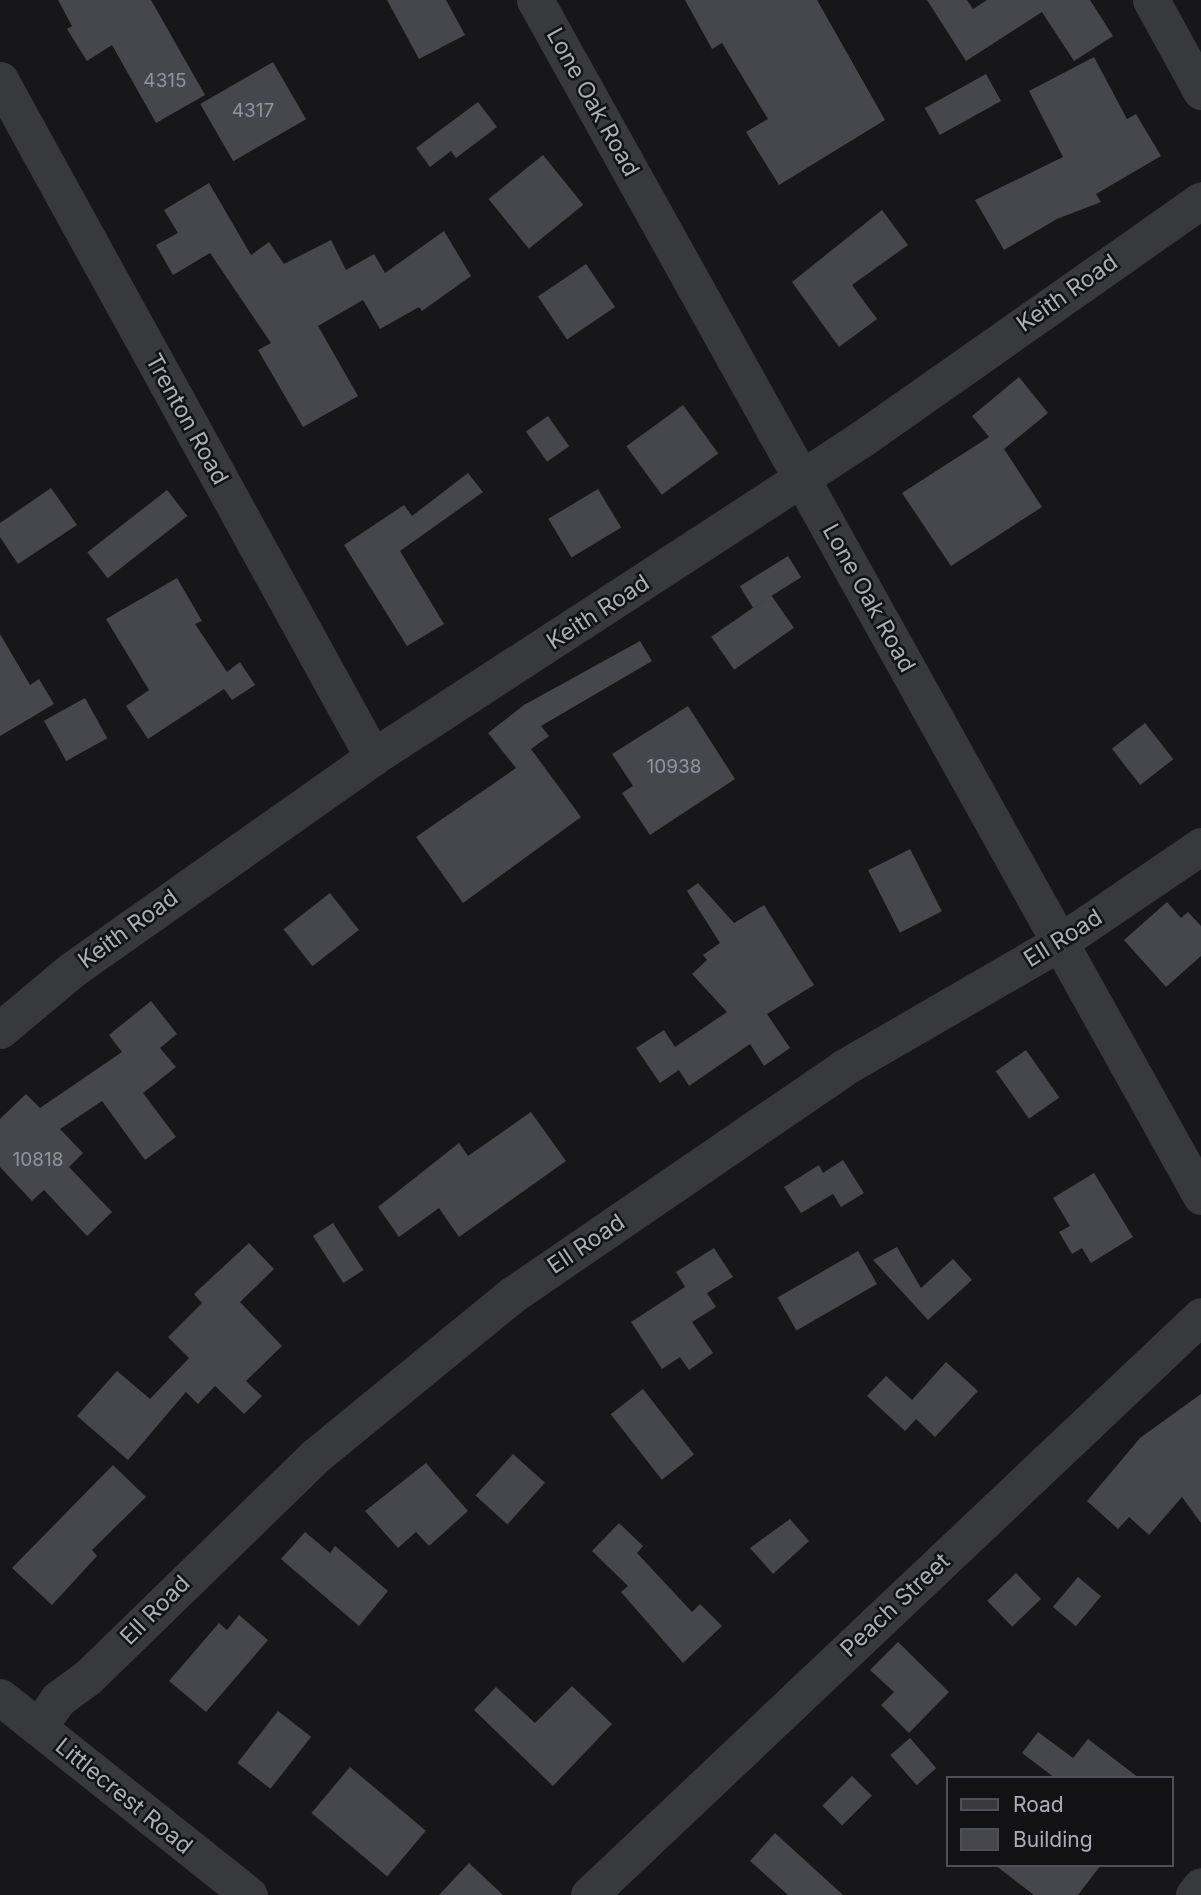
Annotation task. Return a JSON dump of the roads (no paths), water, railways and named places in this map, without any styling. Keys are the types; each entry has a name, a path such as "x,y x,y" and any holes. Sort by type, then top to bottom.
{"street":[{"name":"Lone Oak Road","path":"536,0 1201,1196"},
{"path":"1151,0 1201,90"},
{"name":"Trenton Road","path":"0,80 373,757"},
{"name":"Keith Road","path":"0,1030 74,969 373,757 802,478 1201,200"},
{"name":"Ell Road","path":"38,1727 58,1699 87,1678 314,1457 512,1295 844,1068 1060,942 1201,846"},
{"name":"Peach Street","path":"589,1895 1201,1316"},
{"name":"Littlecrest Road","path":"0,1697 249,1895"},
{"path":"1194,1895 1201,1886"}]}
